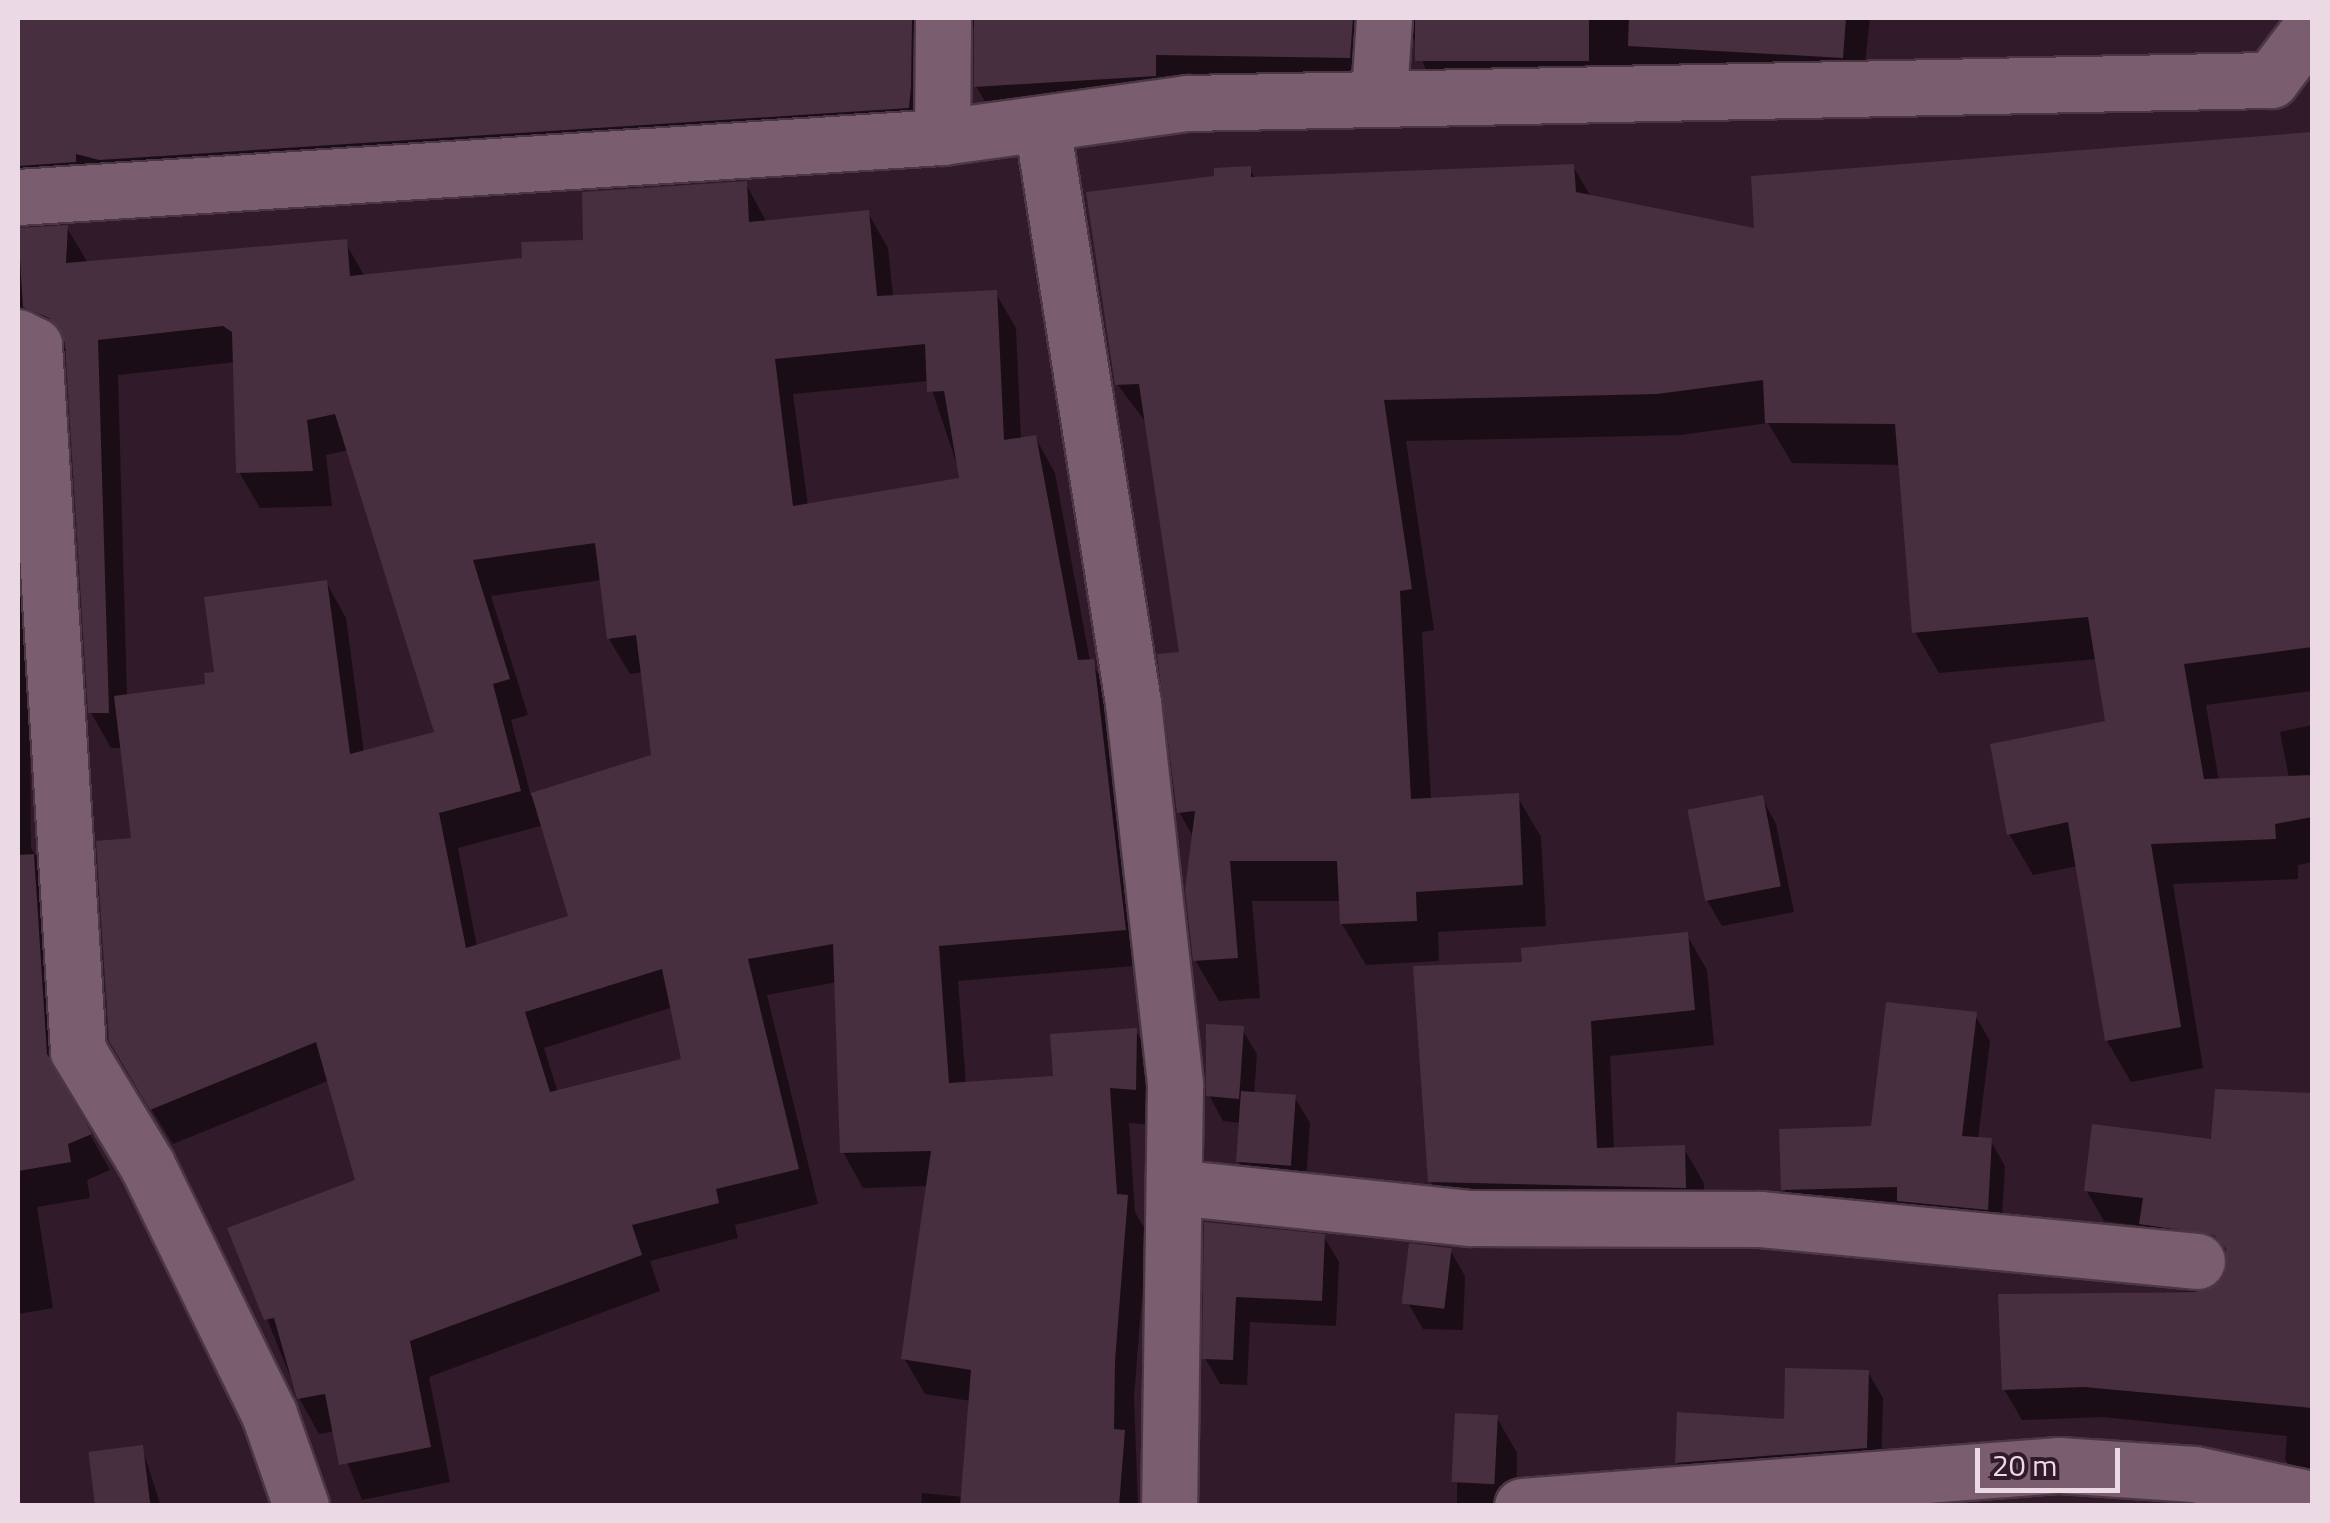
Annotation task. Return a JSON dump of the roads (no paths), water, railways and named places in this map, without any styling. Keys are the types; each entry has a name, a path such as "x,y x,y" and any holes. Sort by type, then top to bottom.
{"street":[{"path":"942,137 943,18"},
{"path":"1379,94 1384,18"},
{"path":"18,197 942,137 1188,103 1379,94 2271,80 2312,26"},
{"path":"1042,125 1133,703 1175,1084 1169,1506"},
{"path":"18,337 34,344 78,1051 200,1272 270,1414 300,1506"},
{"path":"1174,1187 1470,1218 1760,1219 2198,1261"},
{"path":"1522,1506 2059,1464 2194,1474 2312,1499"}]}
